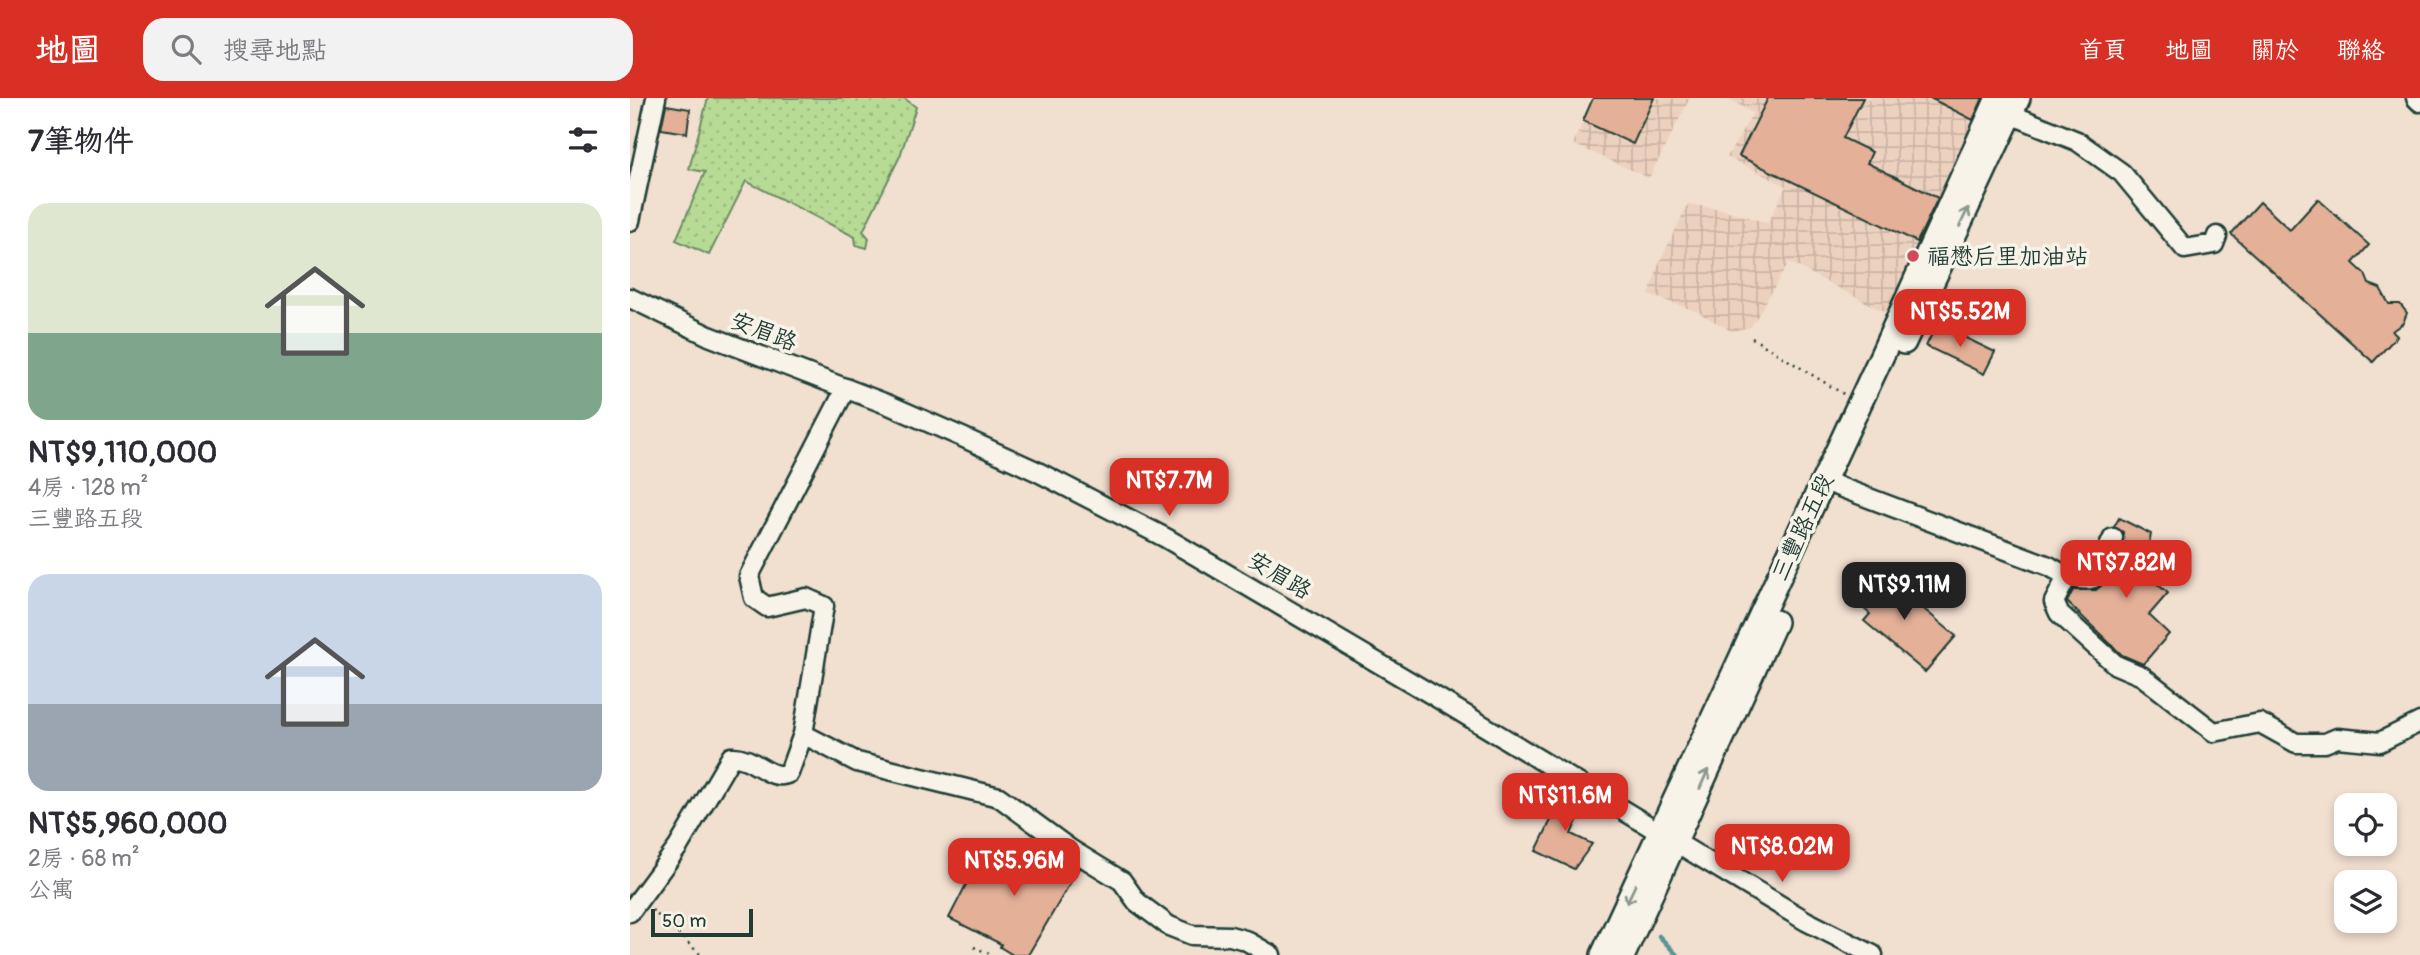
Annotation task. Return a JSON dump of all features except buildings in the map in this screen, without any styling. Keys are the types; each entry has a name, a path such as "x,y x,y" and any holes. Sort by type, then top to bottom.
{"main road":[{"name":"三豐路五段","path":"1831,483 1859,404 2005,104"},
{"name":"三豐路五段","path":"1603,955 1667,837 2005,104"},
{"name":"三豐路五段","path":"1623,955 1667,837"}],"street":[{"path":"630,221 656,98"},
{"path":"2005,104 2077,141 2122,173 2185,249 2214,244 2217,236"},
{"name":"安眉路","path":"630,298 709,336 889,405 1036,471 1177,543 1806,921 1873,955"},
{"path":"635,905 678,847 730,757 741,756 772,774 783,776 789,773 803,734 824,606 806,598 767,607 754,598 749,576 846,388"},
{"path":"1831,483 2049,566 2067,577 2086,581 2094,578 2113,538"},
{"path":"2067,577 2054,602 2059,613 2116,665 2142,676 2214,732 2260,723 2296,743 2325,743 2337,738 2380,741 2420,722"},
{"path":"803,734 857,762 999,797 1070,849 1122,881 1137,902 1169,926 1192,935 1230,936 1245,940 1271,955"}],"path":[{"path":"1752,338 1859,404"},
{"path":"635,905 701,955"},
{"path":"974,947 992,955"}],"shaded area":[{"path":"1594,98 1690,98 1649,178 1573,144"},
{"path":"1727,98 1988,98 1888,314 1789,262 1751,327 1731,331 1696,311 1649,295 1659,263 1688,204 1721,209 1768,223 1786,186 1727,157 1753,113"}],"green space":[{"path":"708,98 904,98 916,107 900,156 863,231 869,238 867,248 856,245 855,237 746,181 709,255 676,240 705,172 689,169"}],"waterway":[{"path":"1659,936 1677,955"}],"place":[{"name":"福懋后里加油站","path":"1913,256"}]}
